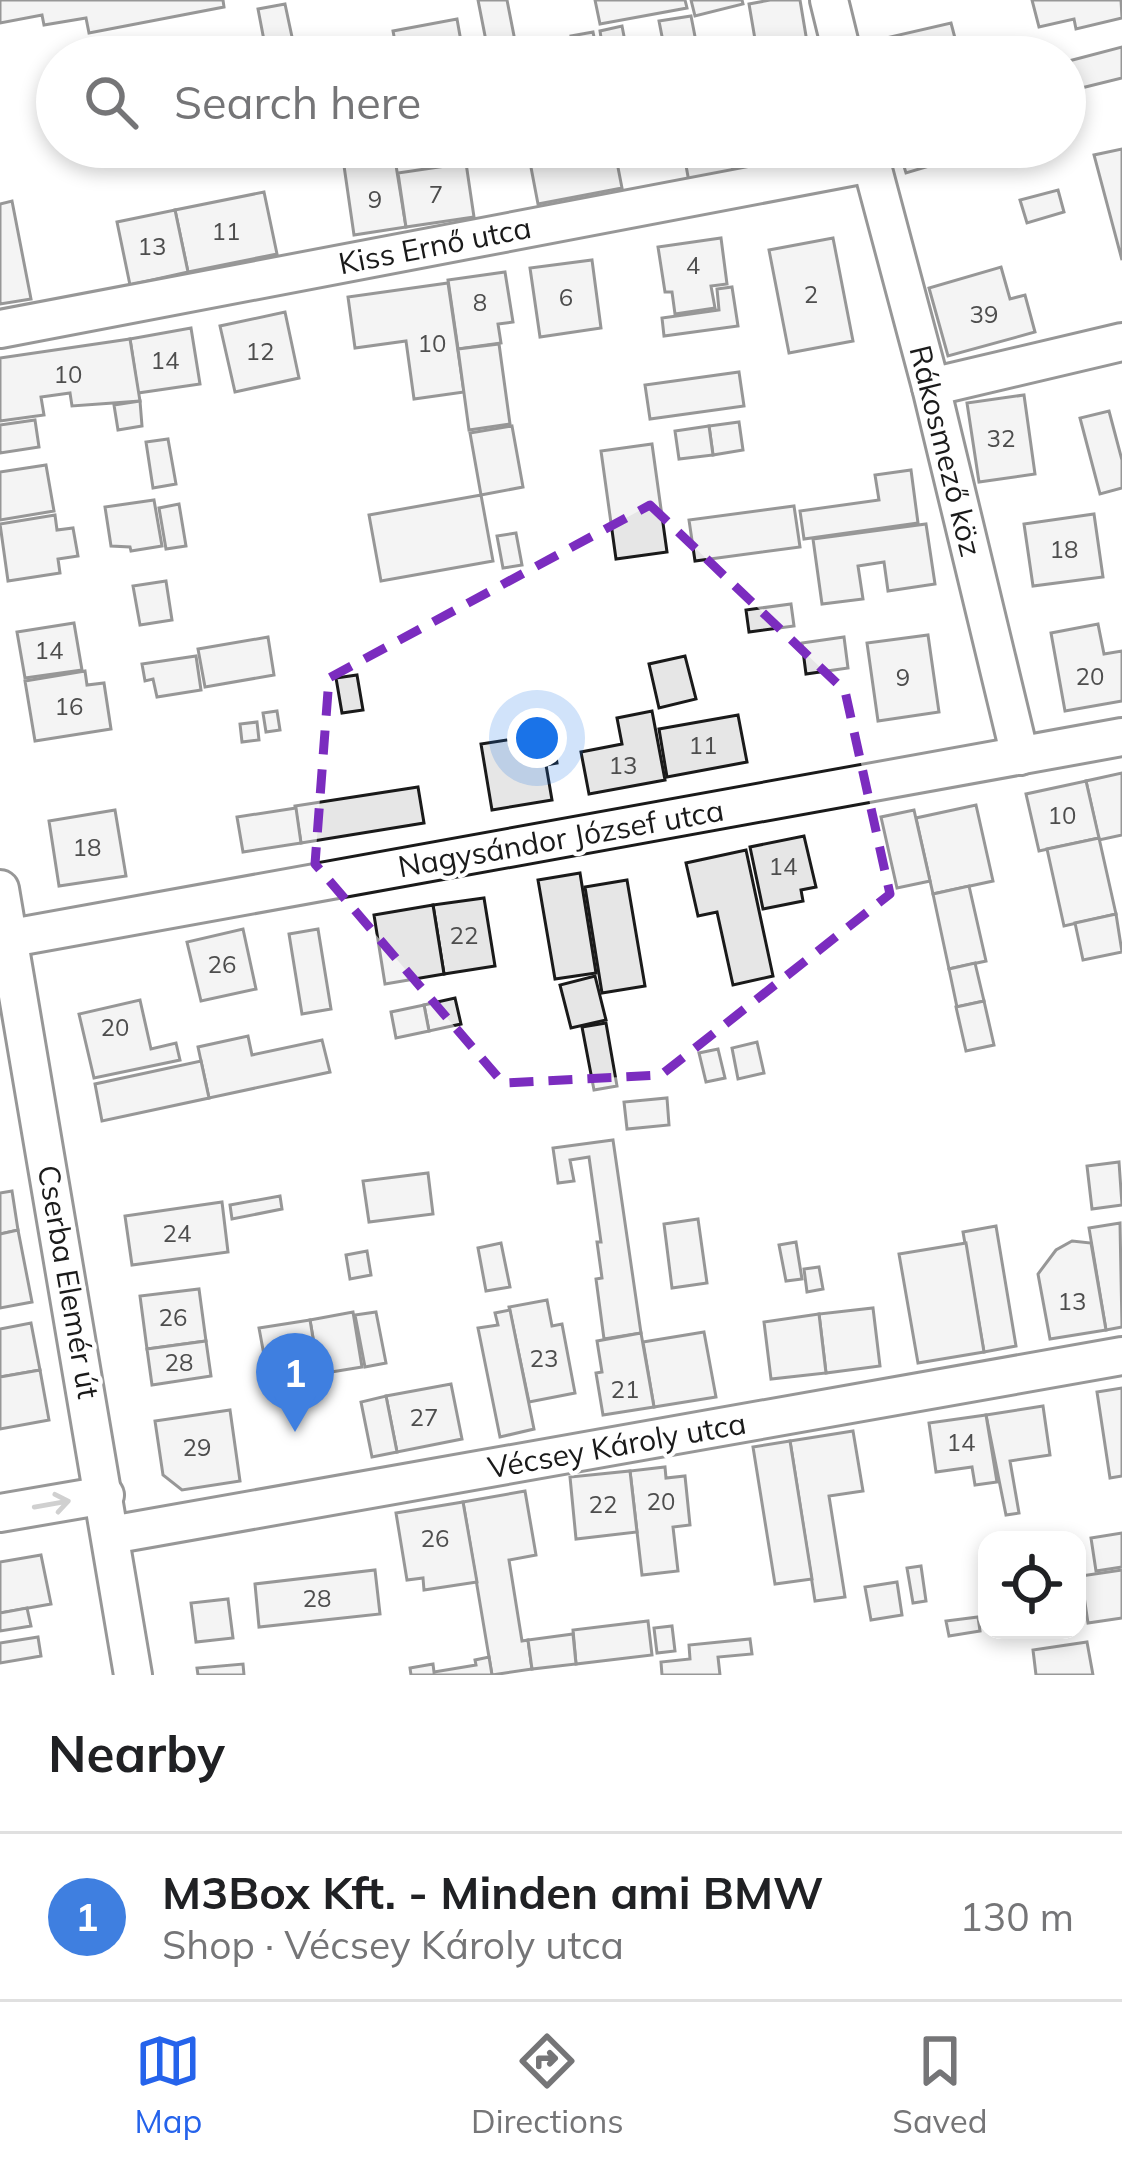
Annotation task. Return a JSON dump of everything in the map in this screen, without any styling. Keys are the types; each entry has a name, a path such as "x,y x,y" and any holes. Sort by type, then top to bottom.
{"street":[{"path":"829,0 838,36"},
{"name":"Kiss Ernő utca","path":"0,329 803,168"},
{"name":"Rákosmező köz","path":"872,168 931,387 1020,756"},
{"path":"931,387 1122,342"},
{"name":"Nagysándor József utca","path":"4,940 1122,737"},
{"name":"Cserba Elemér út","path":"0,890 4,940 134,1675"},
{"name":"Vécsey Károly utca","path":"111,1535 1122,1356"},
{"path":"0,1513 105,1495"}],"highlighted area":[{"path":"650,505 845,691 890,894 661,1075 503,1083 315,864 329,678"}],"building":[{"path":"0,0 223,0 224,7 89,33 86,18 44,25 42,15 0,23"},
{"path":"478,0 507,0 514,36 485,36"},
{"path":"595,0 685,0 687,8 600,24"},
{"path":"691,0 742,0 743,4 695,16"},
{"path":"800,0 806,36 754,36 749,4"},
{"path":"1032,0 1121,0 1122,18 1076,29 1074,19 1039,27"},
{"path":"285,4 292,36 263,36 258,9"},
{"path":"691,16 695,36 662,36 659,21"},
{"path":"457,19 460,36 394,36 393,31"},
{"path":"951,23 954,36 894,36"},
{"path":"622,26 624,36 601,36 600,31"},
{"path":"1122,47 1122,78 1086,87 1086,56"},
{"path":"1122,149 1122,260 1094,155"},
{"path":"344,168 396,168 406,227 354,235"},
{"path":"467,168 474,217 406,227 398,173"},
{"path":"531,168 618,168 622,188 538,204"},
{"path":"686,168 733,168 734,174 689,182"},
{"path":"733,168 765,168 734,174"},
{"path":"1058,190 1064,212 1027,223 1020,200"},
{"path":"264,192 277,254 188,272 175,210"},
{"path":"12,201 31,299 0,304 0,204"},
{"path":"175,210 188,272 130,285 117,222"},
{"path":"721,238 727,284 711,286 715,308 675,314 672,292 665,292 658,247"},
{"path":"833,238 853,341 789,353 769,250"},
{"path":"592,260 601,328 540,337 530,268"},
{"path":"1001,267 1010,299 1025,295 1035,332 948,356 929,288"},
{"path":"505,272 513,322 498,324 501,343 458,349 448,280"},
{"path":"448,283 464,392 414,399 406,341 355,348 348,297"},
{"path":"732,287 738,326 664,336 662,318 719,310 717,289"},
{"path":"285,312 299,378 235,392 220,326"},
{"path":"191,328 200,384 138,393 130,339"},
{"path":"130,339 140,401 72,406 70,393 41,397 44,415 0,421 0,358"},
{"path":"499,344 510,424 469,430 458,349"},
{"path":"739,372 744,406 650,419 645,385"},
{"path":"1024,395 1035,474 979,482 967,403"},
{"path":"140,401 142,426 118,430 114,405"},
{"path":"1109,411 1122,460 1122,488 1100,494 1080,418"},
{"path":"35,420 39,447 0,453 0,425"},
{"path":"739,422 743,450 713,455 709,426"},
{"path":"512,426 523,487 481,495 470,433"},
{"path":"709,426 713,455 679,459 675,431"},
{"path":"168,439 176,484 153,488 146,442"},
{"path":"652,444 667,552 616,559 601,451"},
{"path":"46,465 54,511 0,520 0,472"},
{"path":"911,470 918,523 804,539 800,511 879,500 875,475"},
{"path":"481,495 493,561 381,581 369,515"},
{"path":"154,500 162,546 131,551 130,547 111,546 105,507"},
{"path":"179,504 186,546 166,549 159,508"},
{"path":"794,506 800,547 695,561 689,520"},
{"path":"1094,514 1103,577 1033,586 1024,524"},
{"path":"55,515 57,530 73,528 78,556 58,559 60,573 8,581 0,524"},
{"path":"926,524 935,584 888,591 884,562 858,566 863,599 822,604 813,539"},
{"path":"516,533 522,565 503,568 497,536"},
{"path":"166,581 172,620 140,625 133,586"},
{"path":"791,604 794,626 749,632 746,610"},
{"path":"74,623 82,670 25,678 17,632"},
{"path":"1098,624 1104,654 1122,651 1122,701 1065,711 1051,633"},
{"path":"928,635 939,712 878,721 867,643"},
{"path":"268,637 274,675 205,687 198,649"},
{"path":"844,637 848,668 806,674 802,643"},
{"path":"196,656 201,690 157,697 153,679 145,681 142,664"},
{"path":"685,656 696,699 659,708 649,664"},
{"path":"85,671 87,685 104,683 111,729 35,741 25,681"},
{"path":"357,675 363,710 342,713 336,678"},
{"path":"277,711 280,730 266,732 263,713"},
{"path":"652,711 665,780 589,794 581,752 622,744 617,718"},
{"path":"738,715 747,762 667,777 659,729"},
{"path":"257,722 259,740 242,742 240,724"},
{"path":"552,733 557,763 546,765 552,800 492,810 481,744"},
{"path":"1122,773 1122,835 1099,840 1086,781"},
{"path":"1086,781 1099,838 1039,851 1026,794"},
{"path":"418,787 424,823 301,843 295,806"},
{"path":"976,805 993,881 933,894 916,818"},
{"path":"296,808 301,843 243,852 237,817"},
{"path":"115,810 126,876 59,886 49,821"},
{"path":"914,810 930,881 897,888 881,817"},
{"path":"804,836 816,887 801,890 803,901 763,909 750,847"},
{"path":"1099,838 1116,914 1064,926 1047,849"},
{"path":"746,850 773,976 733,985 717,912 698,916 686,863"},
{"path":"580,873 596,973 555,979 538,880"},
{"path":"627,880 645,986 602,993 585,887"},
{"path":"969,886 986,961 949,969 933,894"},
{"path":"484,898 495,966 444,974 433,905"},
{"path":"433,905 444,974 385,984 374,915"},
{"path":"1116,914 1122,952 1083,960 1075,923"},
{"path":"243,929 256,989 201,1001 187,942"},
{"path":"318,929 331,1009 302,1014 289,934"},
{"path":"975,963 984,1001 957,1007 949,969"},
{"path":"595,976 606,1020 571,1028 560,985"},
{"path":"455,998 461,1024 429,1031 424,1005"},
{"path":"140,1000 151,1049 176,1043 180,1060 94,1078 79,1014"},
{"path":"984,1001 994,1045 966,1051 956,1007"},
{"path":"424,1005 429,1031 396,1038 391,1012"},
{"path":"606,1023 617,1086 594,1090 582,1027"},
{"path":"248,1036 252,1055 322,1040 330,1072 209,1098 198,1047"},
{"path":"757,1042 764,1073 738,1079 732,1048"},
{"path":"718,1049 725,1078 706,1082 699,1053"},
{"path":"201,1061 209,1098 102,1121 95,1084"},
{"path":"667,1098 669,1125 627,1129 624,1102"},
{"path":"613,1140 641,1333 604,1339 596,1279 602,1278 597,1242 601,1242 589,1157 570,1160 574,1181 558,1183 553,1148"},
{"path":"1119,1162 1122,1205 1092,1209 1087,1166"},
{"path":"428,1173 433,1214 369,1222 363,1181"},
{"path":"12,1191 18,1230 0,1234 0,1193"},
{"path":"280,1196 282,1209 232,1219 230,1205"},
{"path":"222,1202 228,1252 132,1265 125,1216"},
{"path":"698,1219 707,1283 672,1288 664,1224"},
{"path":"1120,1223 1122,1327 1106,1330 1089,1228"},
{"path":"996,1226 1016,1346 984,1352 963,1232"},
{"path":"18,1230 32,1302 0,1308 0,1234"},
{"path":"1072,1241 1091,1243 1106,1330 1050,1339 1038,1274 1056,1250"},
{"path":"796,1242 802,1279 786,1281 779,1245"},
{"path":"501,1243 510,1287 486,1291 478,1248"},
{"path":"966,1243 984,1352 918,1363 899,1254"},
{"path":"367,1251 371,1275 350,1279 346,1255"},
{"path":"819,1267 823,1289 807,1292 804,1269"},
{"path":"199,1289 206,1341 147,1349 140,1296"},
{"path":"547,1300 552,1326 562,1324 575,1393 529,1402 509,1307"},
{"path":"873,1308 880,1366 826,1373 819,1314"},
{"path":"510,1310 534,1429 500,1437 478,1328 498,1325 495,1313"},
{"path":"353,1312 362,1367 319,1374 310,1320"},
{"path":"376,1312 386,1363 365,1367 355,1315"},
{"path":"819,1314 826,1373 771,1379 764,1322"},
{"path":"310,1320 319,1374 269,1382 259,1328"},
{"path":"31,1323 40,1370 0,1377 0,1329"},
{"path":"704,1332 716,1397 654,1407 643,1342"},
{"path":"641,1333 654,1407 603,1415 597,1341"},
{"path":"206,1341 211,1376 152,1385 147,1349"},
{"path":"40,1370 49,1420 0,1429 0,1377"},
{"path":"451,1384 462,1439 397,1452 386,1396"},
{"path":"1122,1388 1122,1476 1110,1478 1097,1392"},
{"path":"386,1396 397,1452 372,1457 361,1402"},
{"path":"1043,1406 1050,1455 1010,1461 1019,1513 1006,1515 986,1415"},
{"path":"230,1410 240,1481 182,1490 163,1475 155,1421"},
{"path":"986,1415 997,1482 975,1485 972,1467 936,1472 929,1423"},
{"path":"853,1431 863,1491 829,1496 845,1597 815,1601 790,1441"},
{"path":"790,1441 812,1579 775,1584 753,1447"},
{"path":"665,1467 666,1478 685,1476 690,1525 673,1527 678,1571 642,1575 630,1471"},
{"path":"630,1471 637,1532 576,1539 570,1477"},
{"path":"525,1491 536,1555 509,1560 522,1641 528,1640 532,1669 492,1675 463,1502"},
{"path":"463,1502 477,1582 424,1590 423,1578 407,1580 396,1513"},
{"path":"1122,1533 1122,1567 1096,1571 1091,1538"},
{"path":"41,1555 51,1604 0,1613 0,1562"},
{"path":"921,1566 926,1601 913,1603 907,1568"},
{"path":"375,1570 380,1614 259,1627 255,1584"},
{"path":"1122,1570 1122,1618 1088,1623 1086,1575"},
{"path":"897,1582 902,1615 871,1620 865,1587"},
{"path":"228,1599 233,1638 196,1642 191,1603"},
{"path":"27,1608 31,1626 0,1631 0,1613"},
{"path":"978,1617 978,1631 949,1636 946,1621"},
{"path":"648,1621 652,1655 576,1664 573,1630"},
{"path":"672,1626 675,1651 657,1653 654,1628"},
{"path":"573,1634 576,1664 532,1669 528,1640"},
{"path":"38,1637 41,1656 0,1663 0,1643"},
{"path":"750,1639 752,1654 718,1657 720,1675 662,1675 661,1662 690,1659 689,1645"},
{"path":"1087,1642 1093,1675 1036,1675 1033,1650"},
{"path":"489,1657 492,1675 411,1675 410,1668 433,1664 434,1672 476,1665 475,1660"},
{"path":"243,1664 244,1675 198,1675 197,1668"}],"place":[{"name":"M3Box Kft. - Minden ami BMW","path":"295,1432"}]}
